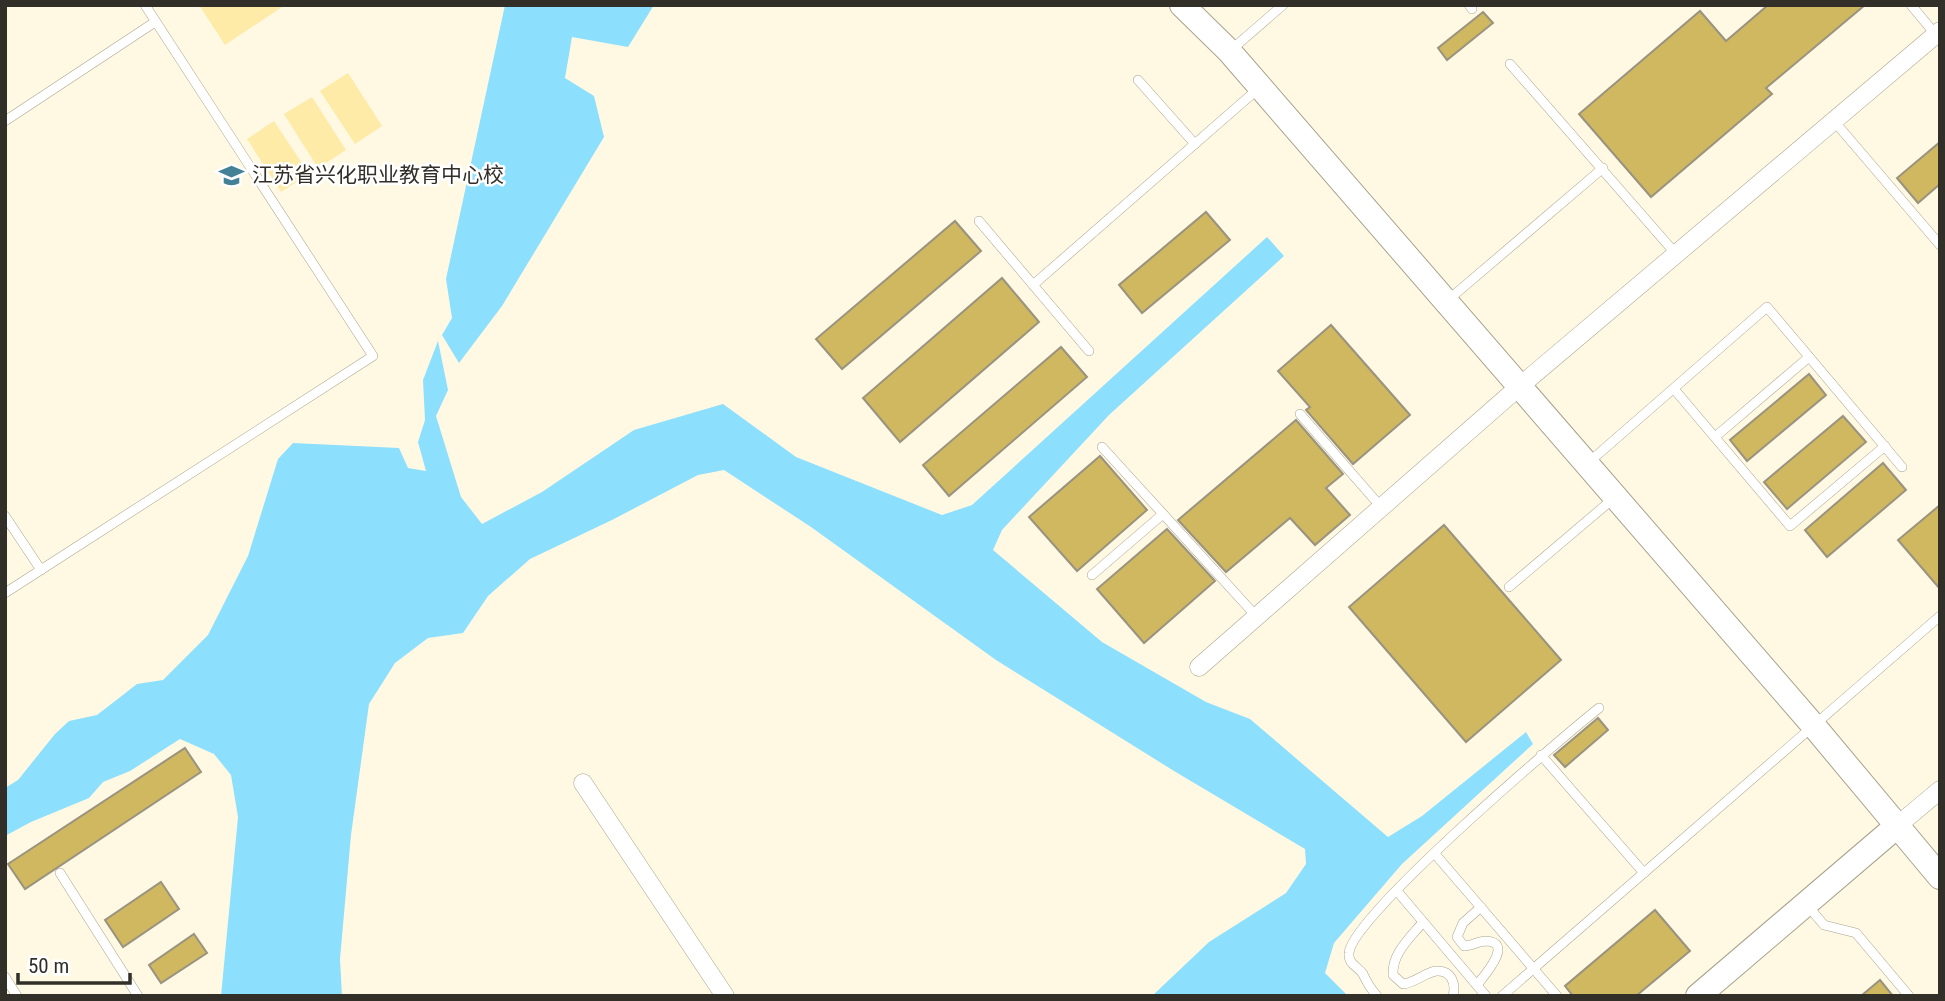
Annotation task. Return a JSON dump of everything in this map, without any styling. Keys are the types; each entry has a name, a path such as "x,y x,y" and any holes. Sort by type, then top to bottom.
{"street":[{"path":"1182,5 1261,87 1813,725 1940,877"},
{"path":"1199,667 1520,386 1938,33"},
{"path":"583,783 725,996"},
{"path":"1698,996 1940,790"}],"lane":[{"path":"5,593 373,356 145,5"},
{"path":"1229,51 1283,5"},
{"path":"1911,5 1938,33"},
{"path":"5,121 155,22"},
{"path":"1510,64 1676,254"},
{"path":"1138,80 1195,144"},
{"path":"1033,285 1261,87"},
{"path":"1834,121 1940,244"},
{"path":"1446,302 1602,167"},
{"path":"979,221 1089,351"},
{"path":"1587,464 1768,307 1902,467"},
{"path":"1715,437 1809,357"},
{"path":"1674,389 1790,526 1885,446"},
{"path":"1300,414 1381,508"},
{"path":"1102,447 1257,617"},
{"path":"1509,587 1615,497"},
{"path":"1091,575 1163,514"},
{"path":"5,516 41,570"},
{"path":"1502,996 1940,616"},
{"path":"1377,996 1364,982 1363,974 1350,962 1348,954 1352,941 1396,891 1435,854 1541,755 1599,708"},
{"path":"1541,755 1644,873"},
{"path":"1435,854 1557,996"},
{"path":"60,873 138,996"},
{"path":"1396,891 1486,996"},
{"path":"1806,904 1824,925 1856,933 1909,996"},
{"path":"1477,985 1494,963 1497,947 1485,941 1464,946 1457,937 1463,923 1481,907"},
{"path":"1423,922 1403,946 1393,964 1393,975 1402,984 1410,984 1436,971 1446,973 1455,985 1453,996"},
{"path":"5,977 17,996"}],"shaded area":[{"path":"199,5 285,5 225,45"},
{"path":"348,73 382,126 355,144 320,91"},
{"path":"312,97 346,150 318,168 284,114"},
{"path":"274,121 309,174 281,192 247,139"}],"water":[{"path":"505,5 654,5 628,47 572,37 565,78 594,96 604,137 502,306 459,363 442,335 452,318 446,279"},
{"path":"1267,237 1284,256 1109,415 1002,530 993,550 1102,642 1206,702 1250,719 1388,837 1422,816 1526,732 1533,744 1402,864 1334,943 1325,973 1348,996 1152,996 1209,942 1286,893 1306,864 1305,849 996,660 811,527 724,470 698,475 530,559 488,596 463,633 428,638 395,663 369,704 351,835 340,959 342,996 221,996 238,817 231,775 214,754 180,739 130,771 103,782 89,798 5,836 5,788 18,780 55,734 69,721 97,715 137,684 163,680 208,635 248,556 278,459 293,443 399,448 408,468 426,471 418,442 425,420 423,380 438,341 448,390 436,416 461,497 482,524 542,492 634,430 723,404 796,457 942,515 972,505"}],"building":[{"path":"1768,5 1865,5 1766,88 1772,94 1651,197 1579,114 1700,11 1726,41"},
{"path":"1483,12 1493,23 1447,60 1438,48"},
{"path":"1940,142 1940,184 1918,203 1897,178"},
{"path":"1206,212 1230,240 1142,313 1119,285"},
{"path":"955,221 981,251 842,369 816,339"},
{"path":"1002,278 1039,322 900,442 863,398"},
{"path":"1331,325 1410,415 1353,464 1306,410 1310,407 1278,371"},
{"path":"1061,347 1087,377 949,496 923,465"},
{"path":"1809,374 1826,395 1747,461 1730,440"},
{"path":"1843,416 1866,442 1787,509 1764,482"},
{"path":"1296,420 1343,474 1326,488 1350,515 1315,545 1290,518 1226,572 1178,520"},
{"path":"1100,456 1147,510 1077,571 1029,517"},
{"path":"1883,463 1906,490 1827,557 1805,530"},
{"path":"1940,505 1940,589 1898,540"},
{"path":"1444,525 1561,660 1466,742 1349,607"},
{"path":"1167,529 1215,581 1144,643 1097,589"},
{"path":"1598,718 1608,730 1565,767 1554,755"},
{"path":"185,748 201,772 25,889 8,864"},
{"path":"161,882 179,909 123,947 105,920"},
{"path":"1655,910 1690,951 1636,996 1573,996 1565,986"},
{"path":"194,934 207,953 161,983 149,965"},
{"path":"1880,980 1893,996 1861,996"}],"place":[{"name":"江苏省兴化职业教育中心校","path":"232,175"}]}
